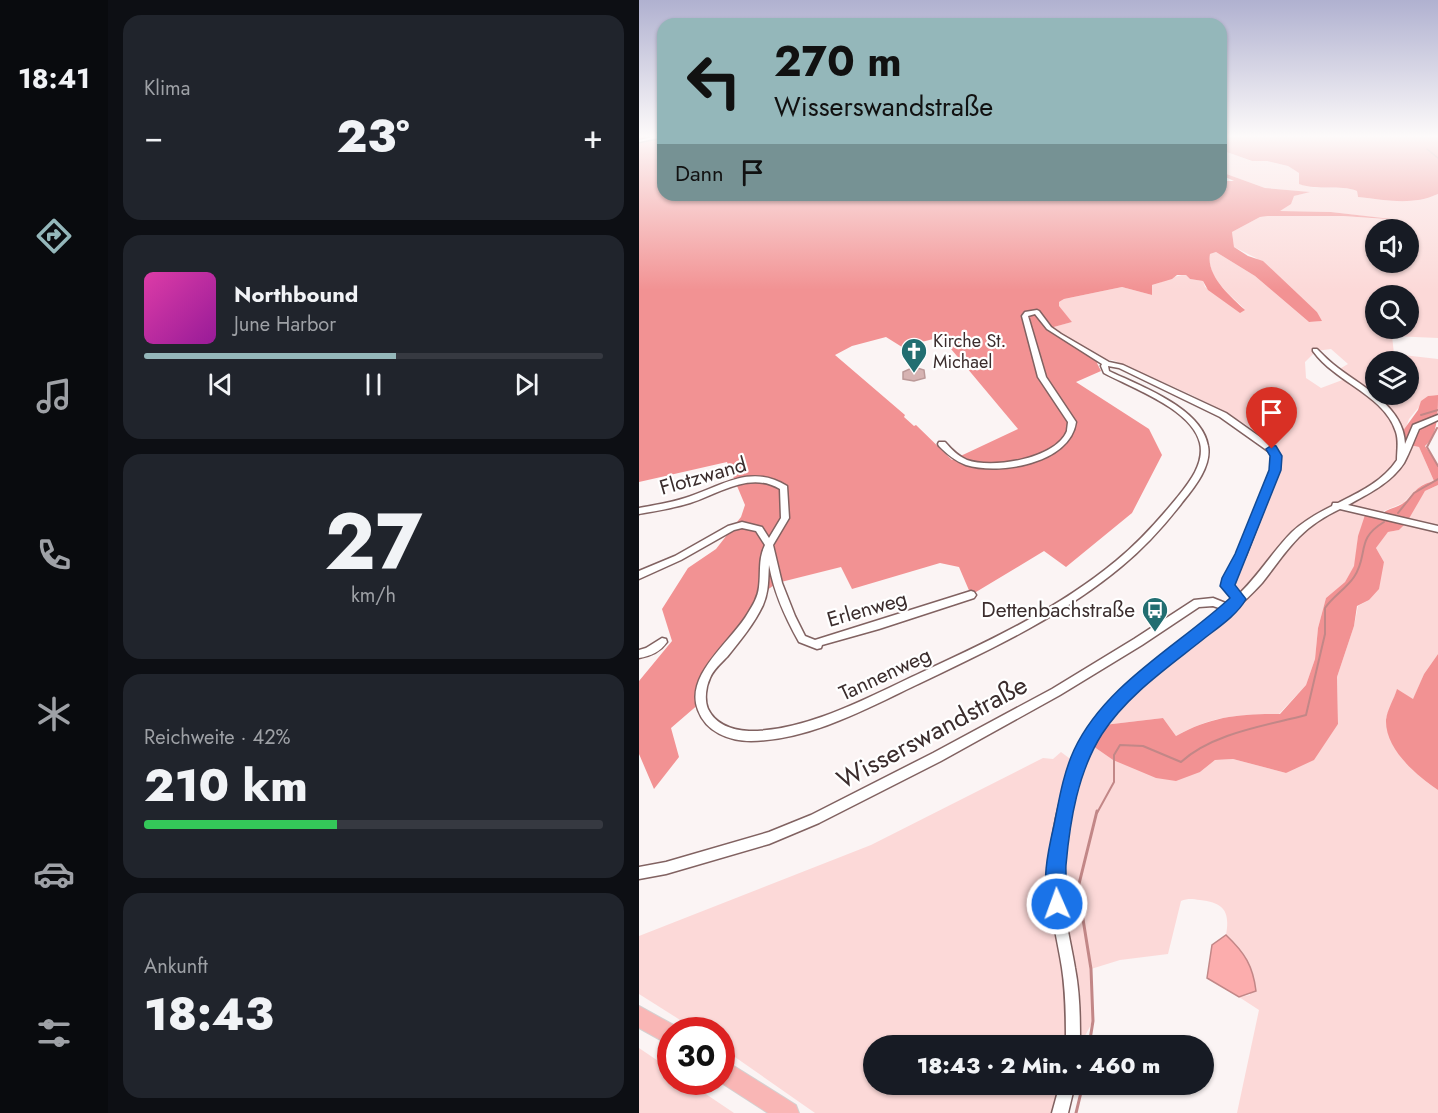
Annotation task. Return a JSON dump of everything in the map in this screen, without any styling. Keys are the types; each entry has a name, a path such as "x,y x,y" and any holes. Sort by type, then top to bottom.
{"highway":[{"path":"639,1017 657,1028"},
{"path":"735,1078 788,1113"}],"street":[{"path":"942,444 966,463 1010,465 1037,457 1068,437 1073,429 1072,422 1042,376 1027,325 1025,316 1027,313 1037,312 1049,328 1107,364 1121,366 1223,415 1272,449 1276,456 1275,470 1242,555 1227,586 1234,603"},
{"path":"1315,350 1336,371 1372,398 1396,423 1400,435 1401,461"},
{"name":"Tannenweg","path":"769,545 765,552 764,586 755,612 706,674 701,684 700,703 706,720 717,730 734,735 769,735 828,720 856,709 972,652 1056,607 1112,571 1147,540 1174,509 1199,474 1206,449 1198,429 1190,419 1106,372 1104,366 1107,364"},
{"path":"1073,1035 1070,978 1056,880 1059,842 1077,764 1091,736 1127,692 1255,583 1295,535 1315,517 1379,483 1401,461 1416,427 1438,417"},
{"name":"Flotzwand","path":"639,511 687,501 757,478 774,480 784,488 785,518 769,545"},
{"path":"1336,505 1438,529"},
{"path":"639,575 678,558 719,533 741,525 759,529 769,545"},
{"name":"Erlenweg","path":"769,545 777,583 790,617 802,639 817,645 819,642 971,596"},
{"name":"Wisserswandstraße","path":"639,873 666,868 769,838 815,819 928,762 1056,692 1197,603 1234,603"},
{"path":"639,654 649,652 662,642"},
{"path":"1061,1113 1065,1095"}],"shaded area":[{"path":"639,187 657,187 657,201 1227,201 1227,187 1262,187 1310,192 1294,196 1291,204 1280,211 1331,212 1391,219 1343,216 1268,216 1260,217 1232,232 1234,247 1248,256 1263,261 1317,312 1322,321 1309,322 1255,276 1216,252 1210,254 1212,270 1221,285 1245,310 1240,313 1208,290 1203,281 1190,279 1186,275 1177,275 1172,279 1152,285 1152,295 1122,287 1059,302 1059,306 1072,322 1050,328 1099,360 1097,363 1101,371 1076,382 1149,429 1162,455 1132,513 1066,567 1044,551 971,595 959,567 940,563 852,589 841,567 777,583 763,593 706,674 700,703 671,728 679,757 654,789 639,754 639,681 672,641 662,609 688,568 716,549 741,517 745,505 727,462 639,482","holes":["886,337 902,347 941,337 1018,429 952,460 916,425 914,426 904,417 905,415 835,355 852,346"]},
{"path":"1262,187 1336,187 1357,191 1358,197 1389,201 1418,200 1438,194 1438,338 1419,337 1419,285 1365,285 1365,339 1392,339 1394,351 1365,351 1365,405 1419,405 1419,357 1438,359 1438,395 1428,396 1409,419 1401,443 1419,447 1434,481 1422,485 1403,503 1384,511 1358,536 1355,565 1345,582 1326,598 1318,628 1315,659 1306,685 1279,714 1214,720 1176,736 1163,718 1104,725 1167,665 1245,601 1232,586 1277,474 1281,457 1269,442 1229,414 1113,360 1099,360 1049,328 1072,322 1059,307 1059,302 1064,299 1122,287 1152,295 1152,285 1186,275 1190,279 1203,281 1205,287 1245,309 1216,278 1210,262 1210,254 1216,252 1255,276 1309,322 1321,321 1317,312 1256,258 1234,247 1232,232 1260,217 1343,216 1383,219 1365,219 1365,273 1419,273 1419,219 1388,219 1331,212 1279,211 1294,196 1308,192","holes":["1331,349 1348,364 1336,371 1345,379 1321,388 1306,378 1305,362 1316,351"]},
{"path":"1314,187 1438,187 1438,194 1418,200 1389,201 1358,197 1357,191 1350,189"},
{"path":"1438,395 1435,430 1425,446 1438,465 1438,485 1425,491 1407,522 1399,530 1388,532 1376,548 1384,562 1379,589 1369,600 1357,606 1354,626 1337,677 1338,724 1314,760 1286,773 1233,759 1215,760 1200,772 1176,781 1156,778 1113,760 1090,744 1104,725 1163,718 1176,736 1214,720 1280,714 1306,685 1315,659 1318,628 1326,598 1345,582 1354,566 1358,536 1366,512 1380,515 1402,504 1422,486 1434,481 1419,447 1400,443 1400,435 1418,410 1421,401 1428,396"},
{"path":"1438,485 1438,654 1424,674 1413,700 1397,690 1386,718 1428,783 1438,790 1438,1113 1237,1113 1259,1010 1239,997 1250,995 1238,947 1226,935 1227,920 1224,910 1208,901 1188,899 1181,901 1168,954 1120,960 1091,969 1093,1021 1085,1035 863,1035 863,1095 1065,1095 1060,1113 815,1113 735,1057 735,1017 675,1017 639,994 639,936 871,845 1043,758 1053,759 1061,752 1077,764 1090,744 1113,760 1200,772 1215,760 1233,759 1286,773 1338,724 1337,677 1354,626 1358,606 1369,600 1384,562 1376,548 1388,532 1399,530 1425,491"},
{"path":"1438,654 1438,790 1420,777 1396,751 1387,731 1386,720 1397,689 1413,699 1424,674"},
{"path":"1226,935 1247,960 1253,974 1256,991 1239,997 1207,978 1212,945"},
{"path":"639,1048 657,1060 657,1095 707,1095 734,1113 639,1113"}],"building":[{"name":"Kirche St. Michael","path":"914,367 924,370 925,378 914,381 903,379 903,372"}],"waterway":[{"path":"1421,415 1438,410"},
{"path":"1437,428 1427,447 1438,466"},
{"path":"1398,513 1414,493 1438,479"},
{"path":"1097,813 1114,782 1114,755 1120,745 1143,746 1181,762 1194,752 1224,737 1306,715 1325,634 1325,608 1354,577 1369,535 1384,522"},
{"path":"1091,1035 1093,1021 1091,969 1078,888 1097,811"},
{"path":"1076,1113 1080,1095"}],"place":[{"name":"Kirche St. Michael","path":"914,374"},
{"name":"Dettenbachstraße","path":"1155,633"}],"route":[{"path":"1057,904 1059,842 1065,809 1081,753 1098,726 1127,692 1212,624 1238,599 1227,586 1242,555 1275,470 1276,456 1272,449"}]}
